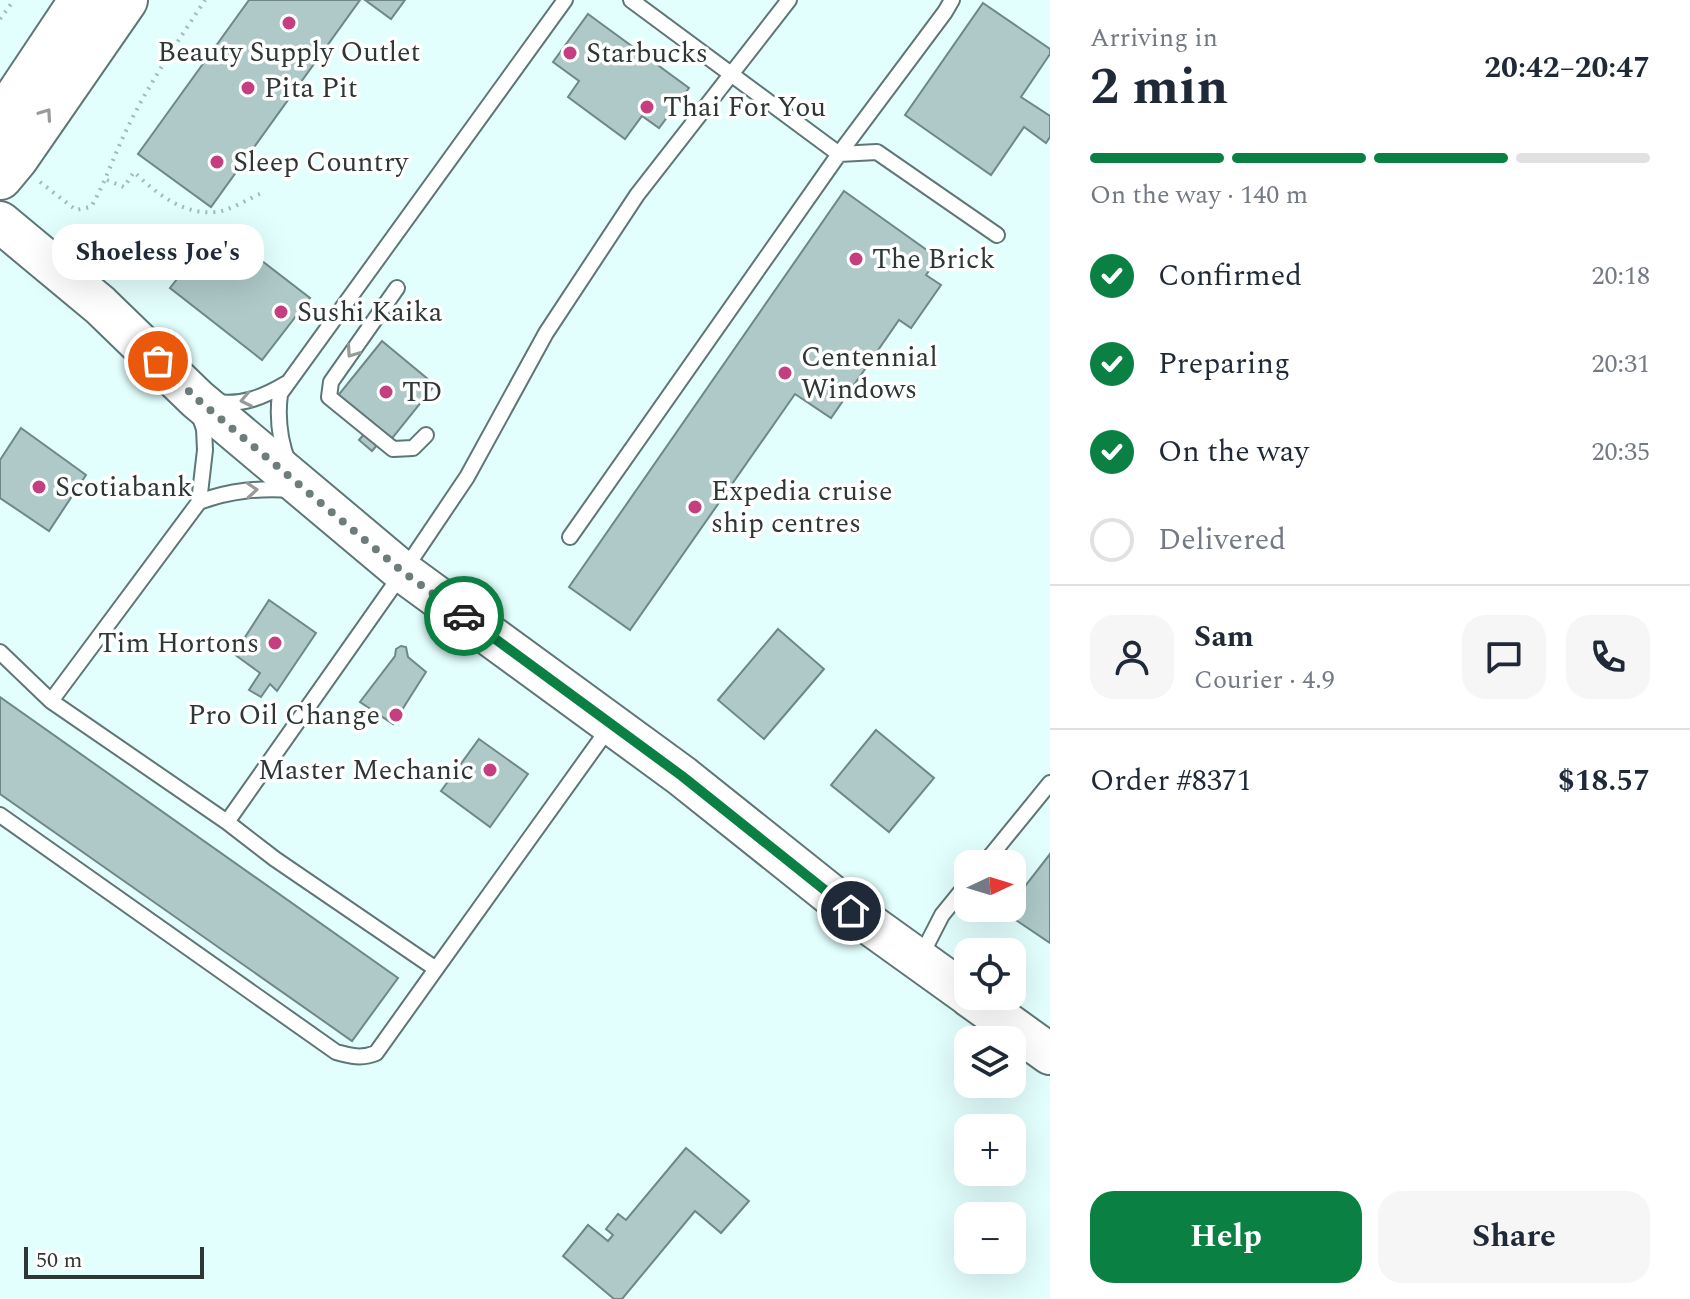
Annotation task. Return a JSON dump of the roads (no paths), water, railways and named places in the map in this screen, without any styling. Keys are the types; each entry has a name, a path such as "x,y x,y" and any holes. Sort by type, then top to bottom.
{"main road":[{"path":"5,153 125,0"},
{"path":"5,153 79,1"}],"street":[{"path":"0,222 100,305 197,399 403,572 682,776 851,911 954,985"},
{"path":"989,1010 1050,1054"}],"lane":[{"path":"199,502 222,493 300,485 283,449 278,411 280,394 565,0"},
{"path":"631,0 839,154 877,152 997,235"},
{"path":"227,822 467,477 546,333 637,195 789,0"},
{"path":"570,537 839,154 952,0"},
{"path":"397,288 331,382 329,397 393,449 413,448 426,435"},
{"path":"51,701 199,502 205,450 197,399 228,404 243,402 265,396 291,380"},
{"path":"0,652 51,701 436,969"},
{"path":"0,815 336,1052 355,1057 368,1056 376,1053 611,724"},
{"path":"995,850 1050,783"},
{"path":"919,960 942,915 954,900"}],"place":[{"name":"Beauty Supply Outlet","path":"289,23"},
{"name":"Starbucks","path":"570,53"},
{"name":"Pita Pit","path":"248,88"},
{"name":"Thai For You","path":"647,107"},
{"name":"Sleep Country","path":"217,162"},
{"name":"The Brick","path":"856,259"},
{"name":"Sushi Kaika","path":"281,312"},
{"name":"Shoeless Joe's","path":"158,361"},
{"name":"Centennial Windows","path":"785,373"},
{"name":"TD","path":"386,392"},
{"name":"Scotiabank","path":"39,487"},
{"name":"Expedia cruise ship centres","path":"695,507"},
{"name":"Tim Hortons","path":"275,643"},
{"name":"Pro Oil Change","path":"396,715"},
{"name":"Master Mechanic","path":"490,770"}]}
